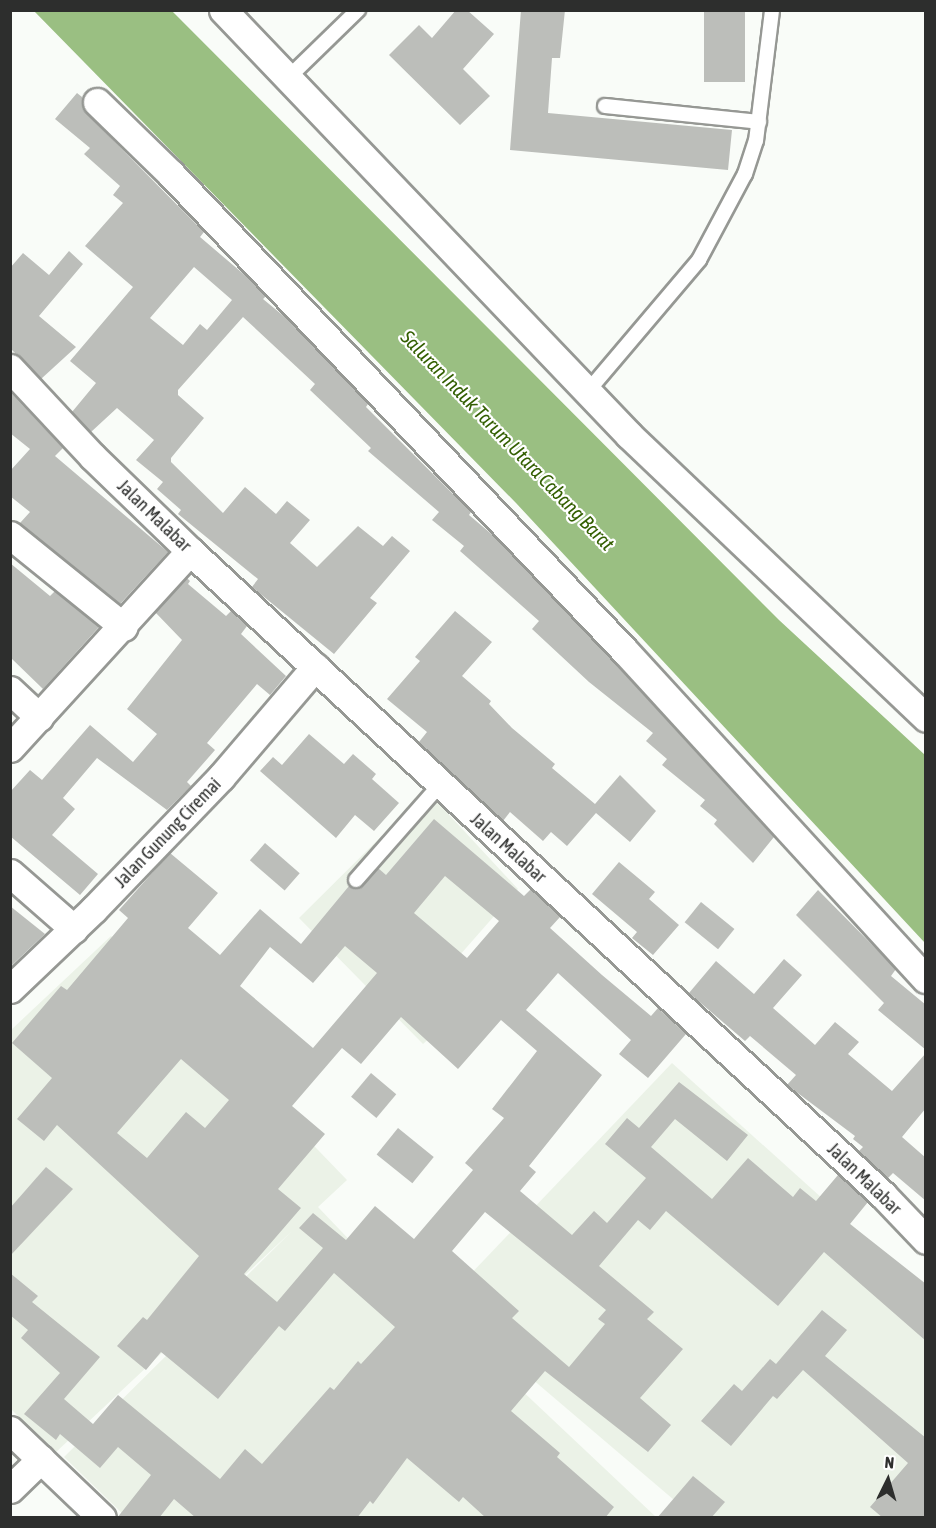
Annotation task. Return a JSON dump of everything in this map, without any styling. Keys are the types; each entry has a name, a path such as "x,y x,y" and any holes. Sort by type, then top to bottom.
{"street":[{"path":"223,10 588,391 777,578 926,718"},
{"path":"97,102 171,174 625,651 926,979"},
{"name":"Jalan Malabar","path":"10,368 92,456 190,551 440,786 884,1195 926,1240"},
{"path":"10,535 124,627"},
{"path":"10,748 124,627 190,551"},
{"name":"Jalan Gunung Ciremai","path":"10,989 74,929 221,777 315,667"},
{"path":"10,690 39,717"},
{"path":"10,873 74,929"},
{"path":"10,1430 102,1518"},
{"path":"10,1489 41,1459"}],"lane":[{"path":"288,78 358,10"},
{"path":"588,391 699,260 745,174 759,122 772,10"},
{"path":"605,106 759,122"},
{"path":"356,880 440,786"}],"shaded area":[{"path":"427,791 518,889 423,997 443,1026 423,1044 299,918"},
{"path":"111,936 347,1180 318,1207 427,1321 445,1318 656,1517 126,1517 64,1457 292,1231 55,1453 11,1409 11,1030"},
{"path":"672,1063 925,1291 925,1496 908,1517 694,1517 443,1303"}],"water":[{"name":"Saluran Induk Tarum Utara Cabang Barat","path":"34,11 172,11 779,620 925,755 925,943 516,503"}],"building":[{"path":"456,10 467,10 494,34 463,69 490,96 460,125 389,55 419,25 432,38"},
{"path":"521,10 565,10 560,58 552,58 548,113 732,130 728,170 510,150"},
{"path":"704,10 745,10 745,82 704,82"},
{"path":"77,93 82,97 86,113 204,232 200,237 266,296 263,299 286,318 368,404 366,407 471,512 469,515 495,537 614,662 774,837 753,863 714,824 717,820 700,806 705,800 662,765 667,759 646,741 653,733 589,682 532,629 539,621 460,551 464,546 432,520 439,512 368,451 371,448 310,390 315,384 243,317 178,390 178,395 204,418 171,458 171,462 223,513 245,487 276,514 287,501 310,520 290,543 317,567 358,526 383,546 392,536 410,551 370,598 377,603 334,654 252,587 258,579 178,514 181,510 157,489 163,482 136,460 154,440 117,408 91,432 72,412 96,383 70,361 133,287 85,246 123,203 113,195 120,186 84,154 90,148 55,119","holes":["194,267 232,300 207,330 200,324 183,345 150,318"]},
{"path":"69,251 83,264 39,316 76,347 41,379 10,348 10,268 23,253 49,275"},
{"path":"10,392 63,448 55,456 168,552 120,604 20,523 30,512 10,496 10,471 30,449 10,433"},
{"path":"10,563 50,596 55,591 99,627 43,689 10,657"},
{"path":"187,578 190,581 188,584 226,616 231,611 247,626 241,634 286,676 270,695 257,684 207,743 215,750 187,782 191,786 167,810 97,758 63,798 75,809 52,835 98,874 80,895 10,836 10,792 30,770 42,780 90,725 133,762 157,734 127,709 182,640 155,612"},
{"path":"455,611 492,642 462,676 491,701 489,704 512,728 555,764 552,768 595,804 620,775 656,811 630,842 596,813 567,846 551,832 543,841 510,812 503,821 419,742 427,732 387,699 420,661 415,657"},
{"path":"309,734 344,764 353,754 376,774 372,779 399,803 374,831 355,815 336,838 260,771 273,757 282,765"},
{"path":"434,819 524,896 531,889 560,917 550,928 651,1016 658,1008 686,1034 648,1078 619,1054 631,1040 558,973 526,1010 602,1075 529,1166 536,1172 520,1191 572,1235 594,1211 607,1223 646,1178 605,1144 627,1118 639,1128 679,1082 748,1135 727,1161 675,1119 651,1147 712,1199 748,1158 793,1197 800,1188 816,1201 838,1175 868,1202 850,1224 926,1284 926,1341 824,1252 778,1306 666,1211 650,1230 638,1220 599,1266 654,1312 647,1319 683,1349 640,1398 671,1425 648,1452 545,1371 511,1411 560,1453 557,1457 614,1507 605,1518 486,1518 463,1497 459,1502 407,1458 373,1504 370,1501 357,1518 196,1518 174,1499 159,1518 117,1518 151,1475 118,1447 100,1468 60,1434 56,1440 24,1414 60,1373 21,1338 28,1330 10,1315 10,1273 38,1296 32,1302 100,1357 64,1399 93,1424 118,1395 220,1479 245,1449 262,1464 330,1387 334,1390 358,1361 361,1364 395,1327 334,1273 285,1331 279,1326 218,1399 161,1352 146,1370 117,1346 143,1317 147,1320 199,1256 57,1125 44,1141 17,1119 52,1078 12,1043 61,986 67,990 128,918 119,910 170,853 218,893 188,928 220,955 260,909 301,944 349,886 359,888 378,868 386,875","holes":["445,876 499,921 467,958 414,913","345,946 377,973 313,1048 240,986 270,947 313,983","401,1017 458,1069 501,1020 537,1051 492,1109 504,1118 465,1163 473,1170 414,1239 375,1206 346,1240 313,1213 299,1228 323,1248 277,1302 244,1274 301,1208 278,1189 325,1134 292,1106 342,1048 361,1064","181,1059 229,1100 205,1128 186,1112 147,1158 117,1133","485,1212 606,1310 598,1319 605,1324 569,1367 512,1318 519,1311 452,1251"]},
{"path":"265,843 300,873 285,891 250,860"},
{"path":"619,862 655,892 649,899 679,925 653,955 632,938 637,932 592,894"},
{"path":"818,890 896,969 891,976 926,1005 926,1050 878,1010 884,1003 796,915"},
{"path":"701,902 734,929 718,949 685,922"},
{"path":"10,906 45,934 10,967"},
{"path":"784,959 802,975 773,1008 815,1045 835,1022 859,1042 848,1054 892,1091 926,1053 926,1108 902,1137 926,1158 926,1201 893,1173 888,1178 859,1151 863,1147 853,1139 855,1136 787,1085 796,1075 750,1036 745,1041 689,993 716,961 754,994"},
{"path":"371,1073 396,1094 376,1118 351,1097"},
{"path":"398,1128 434,1157 412,1183 377,1154"},
{"path":"46,1167 73,1189 10,1256 10,1208"},
{"path":"822,1310 847,1330 825,1356 926,1438 926,1518 883,1518 870,1507 908,1463 803,1370 777,1399 773,1396 731,1446 701,1421 734,1384 742,1391 770,1359 776,1364"},
{"path":"693,1476 725,1502 711,1518 657,1518"}]}
